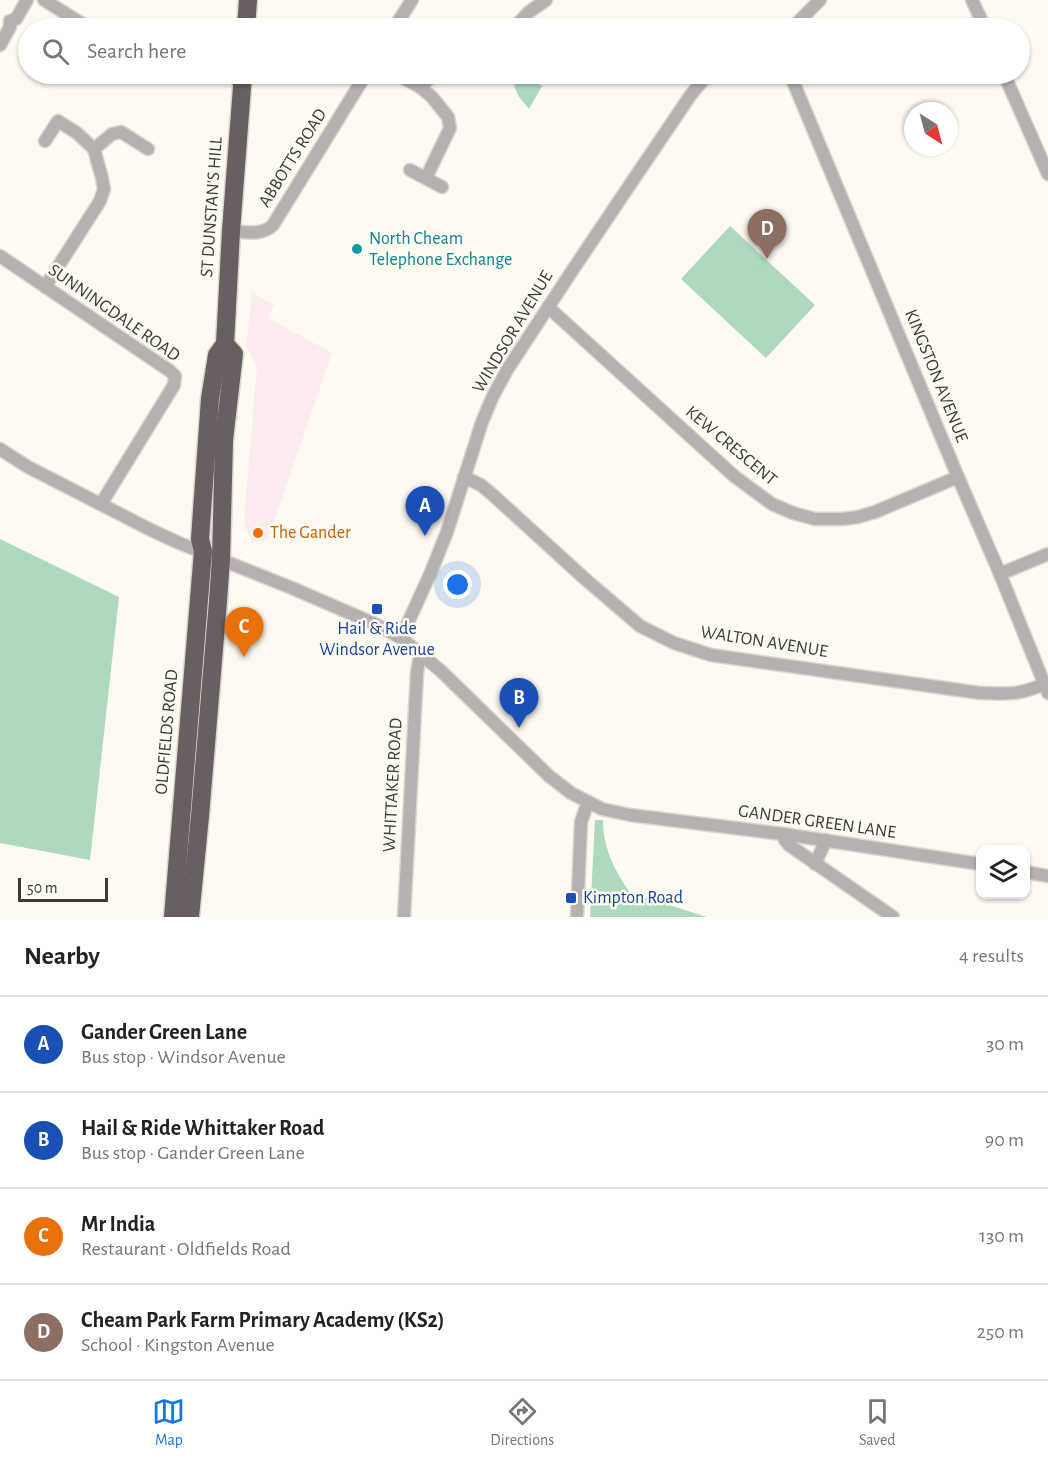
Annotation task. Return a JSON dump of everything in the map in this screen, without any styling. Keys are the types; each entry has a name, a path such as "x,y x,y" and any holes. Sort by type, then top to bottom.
{"highway":[{"path":"247,18 248,0"},
{"name":"ST DUNSTAN'S HILL","path":"202,551 200,538 210,399 217,355 225,344 242,84"},
{"name":"ST DUNSTAN'S HILL","path":"221,559 224,440 234,354 225,344"},
{"name":"OLDFIELDS ROAD","path":"173,917 202,551"},
{"path":"190,917 221,559"}],"street":[{"path":"5,19 16,19 27,0"},
{"path":"44,0 72,18"},
{"path":"400,18 412,0"},
{"path":"523,18 546,0"},
{"path":"802,18 820,0"},
{"path":"972,0 980,18"},
{"path":"0,45 10,27 5,19"},
{"name":"ABBOTTS ROAD","path":"231,231 263,232 273,225 360,84"},
{"path":"414,84 432,97 448,117 450,128 426,178"},
{"path":"420,87 423,84"},
{"name":"WINDSOR AVENUE","path":"401,638 443,542 492,396 548,307 700,84"},
{"name":"KINGSTON AVENUE","path":"794,84 1046,688"},
{"path":"1008,84 1048,174"},
{"path":"45,141 58,121 77,133 94,149 104,189 103,195 45,287"},
{"path":"94,149 112,134 121,132 148,149"},
{"path":"410,170 442,187"},
{"name":"SUNNINGDALE ROAD","path":"0,256 175,376 174,385 101,504"},
{"name":"KEW CRESCENT","path":"548,307 734,476 772,504 793,513 815,519 858,517 958,477"},
{"name":"GANDER GREEN LANE","path":"0,449 28,467 151,530 292,588 375,624 401,638 441,671 549,776 571,793 602,809 630,815 783,834 976,863"},
{"name":"WALTON AVENUE","path":"464,477 481,485 494,496 640,626 690,649 711,655 980,693 1011,694 1046,688"},
{"path":"1000,574 1048,554"},
{"name":"WHITTAKER ROAD","path":"404,917 417,673 419,661 423,656"},
{"path":"578,917 582,822 588,802"},
{"path":"783,834 789,845 892,917"},
{"path":"815,864 826,840"},
{"path":"1030,873 1048,876"}],"shaded area":[{"path":"252,292 274,305 268,318 332,353 268,539 252,543 244,523 257,366 246,347"}],"green space":[{"path":"515,84 539,84 542,86 529,109 519,97 514,86"},
{"path":"730,226 815,305 766,358 681,279"},
{"path":"0,539 119,597 90,860 0,843"},
{"path":"595,820 603,820 605,841 611,859 631,894 707,917 590,917"}],"place":[{"name":"North Cheam Telephone Exchange","path":"357,249"},
{"name":"Cheam Park Farm Primary Academy (KS2)","path":"767,259"},
{"name":"The Gander","path":"258,533"},
{"name":"Gander Green Lane","path":"425,536"},
{"name":"Hail & Ride Windsor Avenue","path":"377,609"},
{"name":"Mr India","path":"244,657"},
{"name":"Hail & Ride Whittaker Road","path":"519,728"},
{"name":"Kimpton Road","path":"571,898"}]}
